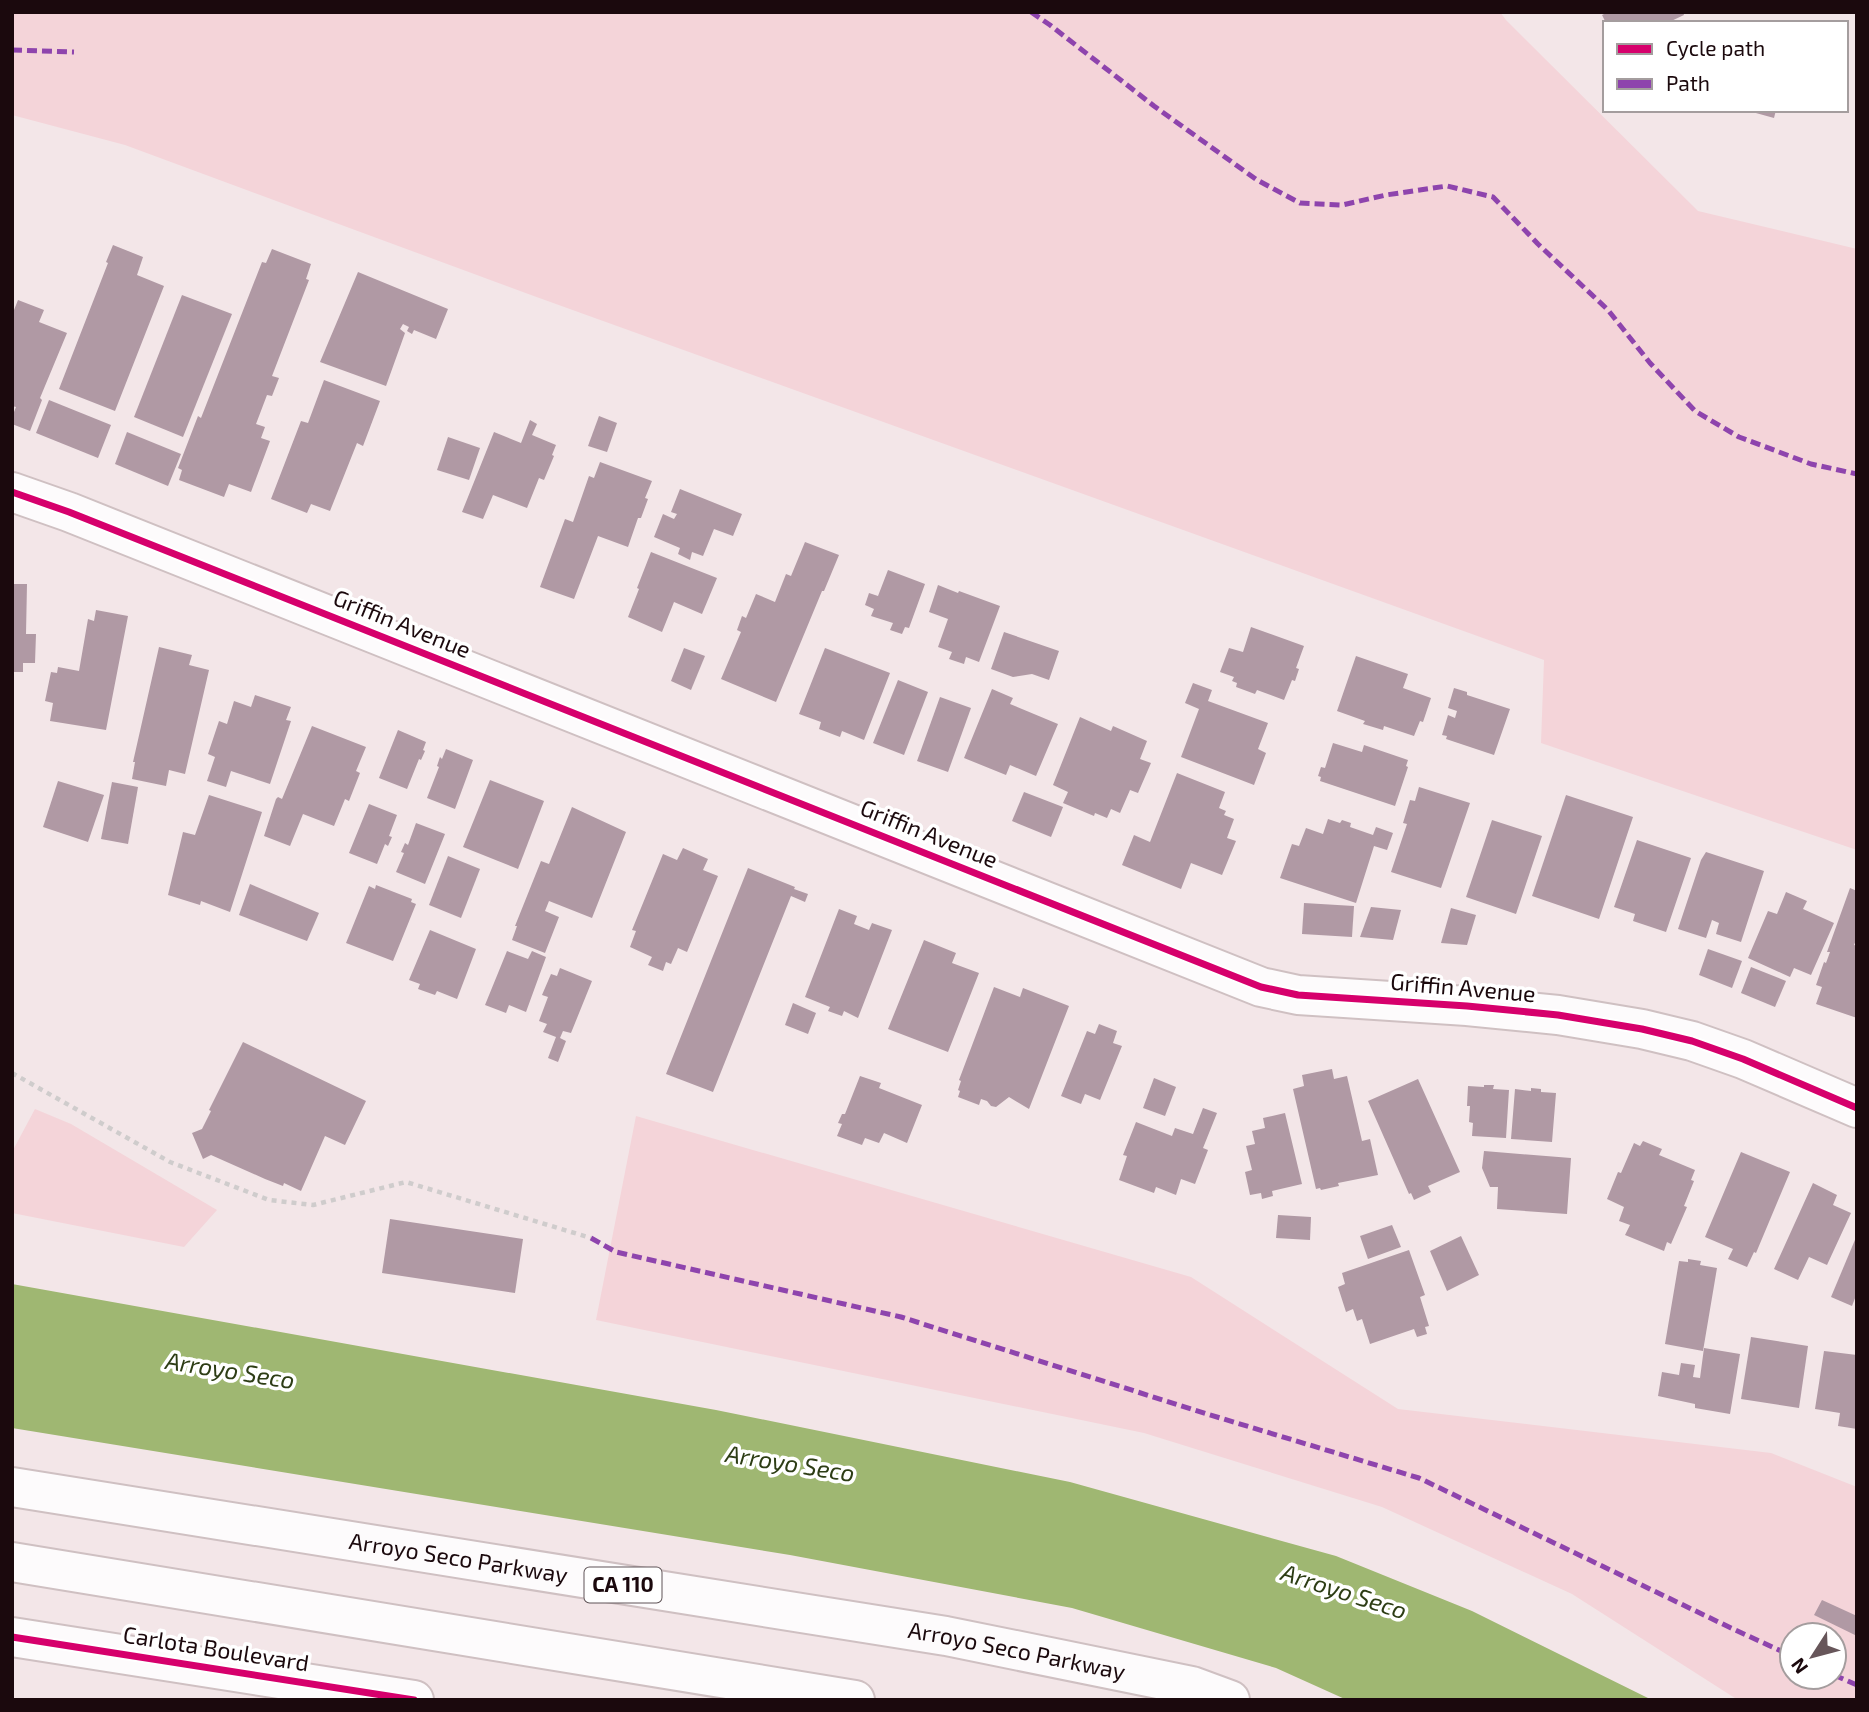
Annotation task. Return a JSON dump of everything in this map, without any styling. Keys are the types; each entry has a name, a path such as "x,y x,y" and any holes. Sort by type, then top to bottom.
{"main road":[{"name":"Griffin Avenue","path":"12,492 108,527 1261,987 1298,995 1558,1015 1642,1029 1692,1041 1743,1059 1857,1108"},
{"name":"Arroyo Seco Parkway","path":"12,1487 946,1636 1192,1686 1230,1700"},
{"path":"12,1562 855,1700"},
{"name":"Carlota Boulevard","path":"12,1637 304,1691 414,1700"}],"path":[{"path":"12,1073 170,1162 269,1200 313,1205 406,1182 591,1238"}],"shaded area":[{"path":"12,12 1500,12 1698,211 1857,249 1857,850 1541,743 1544,660 531,295 125,145 12,115"},
{"path":"35,1109 71,1124 217,1210 184,1247 12,1213 12,1152"},
{"path":"636,1116 1191,1277 1398,1409 1771,1453 1857,1487 1857,1700 1738,1700 1572,1594 1382,1507 1144,1433 596,1320"}],"water":[{"name":"Arroyo Seco","path":"12,1284 716,1410 1070,1482 1336,1556 1472,1611 1652,1700 1347,1700 1276,1668 1072,1608 790,1555 12,1428"}],"building":[{"path":"1608,12 1683,12 1684,15 1671,21 1605,21 1602,15"},
{"path":"1752,112 1776,112 1774,118"},
{"path":"113,245 143,257 137,275 164,286 115,411 59,389"},
{"path":"272,249 311,264 306,279 309,280 272,376 279,378 272,396 267,395 256,424 265,427 261,438 270,441 251,492 229,484 224,497 179,480 182,470 178,468 198,416 201,418 262,262 266,263"},
{"path":"358,272 448,309 436,339 414,330 412,334 407,331 409,327 403,324 400,329 405,333 386,386 320,362"},
{"path":"182,295 232,314 183,437 134,417"},
{"path":"18,300 44,310 39,322 67,333 40,398 42,400 30,431 12,424 16,407 12,406 12,315"},
{"path":"324,380 380,401 363,446 357,443 330,511 311,504 307,513 271,499 301,421 308,423"},
{"path":"49,400 111,425 98,458 36,433"},
{"path":"599,416 617,423 607,452 588,446"},
{"path":"530,420 537,424 532,435 556,445 544,480 539,478 527,508 493,495 483,519 462,512 494,432 521,443"},
{"path":"127,432 181,454 168,486 115,464"},
{"path":"448,437 480,448 469,480 437,470"},
{"path":"600,462 652,481 645,498 648,499 628,547 598,536 574,599 540,587 565,519 573,522 589,476 594,478"},
{"path":"680,489 742,514 733,536 714,529 703,556 692,552 690,560 678,554 680,548 654,537 663,514 674,519 677,514 671,512"},
{"path":"805,542 839,555 776,702 721,679 741,632 737,630 742,616 746,618 756,594 775,602 786,574 791,576"},
{"path":"651,552 717,578 702,614 674,602 662,632 628,617"},
{"path":"888,570 925,584 909,628 905,627 902,634 890,630 893,623 871,616 874,609 865,605 869,593 878,596"},
{"path":"12,584 27,584 26,634 36,634 35,663 23,663 23,672 12,672"},
{"path":"938,585 1000,606 979,662 966,657 964,664 949,659 952,652 938,647 948,619 929,612"},
{"path":"96,610 128,616 106,730 50,721 53,703 45,701 51,672 57,673 58,667 79,671 88,619 94,621"},
{"path":"1251,627 1304,646 1296,668 1299,669 1295,681 1292,680 1284,700 1257,690 1255,694 1236,687 1237,683 1232,681 1234,677 1220,672 1229,648 1243,652"},
{"path":"1004,632 1059,651 1049,680 1032,674 1013,677 991,669"},
{"path":"159,647 192,655 189,665 209,670 185,774 169,770 166,786 132,779 133,762"},
{"path":"684,648 705,656 691,690 671,681"},
{"path":"825,648 890,673 864,740 842,731 840,737 819,729 821,722 799,714"},
{"path":"1356,656 1408,674 1403,688 1431,698 1423,722 1420,721 1414,736 1384,726 1383,730 1363,724 1365,721 1337,711"},
{"path":"898,680 928,692 904,755 873,743"},
{"path":"1193,683 1212,690 1208,701 1268,723 1258,749 1266,753 1254,785 1181,757 1199,709 1185,703"},
{"path":"1454,688 1510,709 1494,755 1446,739 1447,736 1442,735 1448,715 1455,718 1457,711 1448,708"},
{"path":"992,689 1013,698 1010,704 1058,724 1036,776 1010,765 1006,775 964,758"},
{"path":"255,695 291,707 286,720 291,721 270,784 231,771 226,787 207,781 215,757 208,754 219,721 227,724 234,701 251,707"},
{"path":"940,697 971,708 948,772 917,761"},
{"path":"1080,717 1111,731 1113,726 1147,741 1140,759 1151,763 1138,793 1130,790 1120,813 1111,809 1107,818 1095,813 1094,816 1063,803 1068,792 1053,785"},
{"path":"312,726 366,747 356,771 360,773 349,801 345,799 334,826 303,814 290,846 264,836 276,799 282,799"},
{"path":"398,730 426,742 425,751 407,789 379,778"},
{"path":"1333,743 1362,752 1364,745 1408,760 1395,806 1320,781 1321,777 1318,776 1321,767 1325,768"},
{"path":"446,749 473,760 455,809 427,798 440,757 442,759"},
{"path":"1177,773 1225,792 1219,808 1226,811 1224,815 1234,819 1227,838 1236,841 1222,875 1191,863 1181,889 1122,865 1134,835 1150,842"},
{"path":"490,780 544,801 518,869 463,847"},
{"path":"58,781 104,795 88,842 43,827"},
{"path":"112,782 138,787 128,844 101,839"},
{"path":"1419,787 1470,803 1441,888 1391,872 1407,824 1403,823 1410,800 1415,801"},
{"path":"1024,792 1063,807 1051,837 1012,821"},
{"path":"209,795 262,812 230,912 201,901 200,905 168,895 183,832 195,835"},
{"path":"1566,795 1633,817 1599,919 1532,896"},
{"path":"369,804 397,815 389,836 392,837 388,846 385,844 377,864 349,853"},
{"path":"572,807 626,832 592,918 549,901 545,911 559,917 545,953 512,940 541,861 549,864"},
{"path":"1328,819 1351,823 1350,827 1373,835 1376,827 1393,833 1387,850 1374,846 1356,903 1280,878 1292,844 1299,846 1306,828 1323,834"},
{"path":"1492,820 1542,836 1516,914 1466,897"},
{"path":"416,823 445,834 425,884 396,872 404,853 401,852 405,843 408,845"},
{"path":"1637,840 1691,858 1666,932 1633,921 1635,914 1614,907"},
{"path":"683,848 708,859 703,870 718,876 687,952 678,948 671,964 666,962 663,971 648,965 652,957 630,947 636,931 632,930 663,854 677,860"},
{"path":"1706,852 1764,871 1741,942 1716,934 1719,923 1712,920 1706,938 1678,929"},
{"path":"448,856 480,869 461,918 429,905"},
{"path":"748,868 808,894 805,902 791,896 713,1092 666,1074"},
{"path":"250,884 319,913 307,941 239,915"},
{"path":"376,885 412,899 411,902 416,904 393,961 346,943 369,886 375,889"},
{"path":"1850,888 1857,891 1857,938 1854,945 1857,946 1857,1018 1816,1004 1822,987 1816,985 1830,952 1827,952"},
{"path":"1786,892 1807,901 1803,909 1834,923 1811,975 1794,968 1790,977 1748,958 1768,911 1777,914"},
{"path":"1304,903 1354,906 1352,937 1302,934"},
{"path":"1371,907 1401,910 1393,940 1360,937"},
{"path":"1451,908 1476,915 1467,945 1441,943"},
{"path":"839,909 857,916 854,924 869,930 872,923 892,930 858,1018 844,1011 842,1016 828,1011 830,1007 805,997"},
{"path":"430,930 476,949 457,999 437,991 435,995 418,989 420,984 409,980"},
{"path":"924,940 956,953 952,963 979,973 948,1052 888,1029"},
{"path":"1708,949 1742,961 1732,988 1699,975"},
{"path":"507,951 528,959 532,951 546,957 526,1012 509,1005 506,1013 485,1005"},
{"path":"1751,967 1786,981 1775,1007 1741,993"},
{"path":"560,968 592,981 571,1033 563,1031 560,1038 566,1041 558,1062 548,1058 556,1037 543,1032 547,1024 539,1021 548,997 542,995 551,974 557,976"},
{"path":"994,987 1020,997 1023,988 1069,1006 1029,1109 1009,1097 996,1107 981,1099 979,1105 958,1097 959,1080"},
{"path":"793,1003 816,1013 808,1034 785,1025"},
{"path":"1099,1024 1117,1031 1113,1043 1122,1046 1100,1100 1085,1094 1081,1104 1061,1096 1087,1031 1095,1034"},
{"path":"243,1042 366,1101 345,1145 325,1136 301,1191 284,1183 283,1186 265,1179 211,1155 203,1159 192,1133 202,1129"},
{"path":"1332,1069 1334,1079 1347,1076 1362,1141 1370,1139 1378,1175 1338,1183 1339,1186 1321,1190 1316,1189 1293,1089 1304,1086 1302,1075"},
{"path":"860,1076 881,1083 879,1088 922,1105 907,1143 884,1133 879,1143 865,1138 862,1145 837,1136 842,1124 838,1123 842,1114 845,1114"},
{"path":"1154,1078 1176,1087 1165,1116 1143,1108"},
{"path":"1418,1079 1460,1172 1428,1186 1431,1192 1414,1200 1368,1101"},
{"path":"1494,1085 1493,1089 1509,1090 1506,1138 1472,1136 1473,1123 1469,1122 1470,1106 1467,1106 1468,1086"},
{"path":"1531,1088 1556,1093 1552,1142 1511,1139 1515,1089 1531,1091"},
{"path":"1203,1108 1217,1113 1203,1148 1208,1150 1195,1184 1181,1179 1176,1195 1156,1187 1154,1193 1119,1180 1127,1156 1123,1155 1136,1122 1172,1136 1175,1128 1193,1134"},
{"path":"1285,1113 1302,1184 1272,1191 1273,1196 1262,1199 1261,1193 1250,1195 1245,1172 1252,1170 1246,1146 1255,1144 1252,1131 1265,1128 1263,1118"},
{"path":"1643,1141 1662,1149 1659,1155 1695,1170 1691,1180 1694,1181 1684,1206 1687,1207 1671,1244 1667,1242 1664,1251 1625,1235 1630,1225 1619,1221 1624,1207 1607,1199 1634,1143 1640,1146"},
{"path":"1484,1151 1571,1158 1567,1214 1497,1209 1498,1187 1490,1187 1482,1168"},
{"path":"1741,1152 1790,1172 1756,1253 1754,1252 1747,1267 1728,1259 1733,1249 1705,1237"},
{"path":"1813,1183 1837,1195 1833,1205 1851,1213 1827,1265 1809,1257 1798,1280 1774,1269"},
{"path":"1278,1215 1311,1217 1310,1240 1276,1238"},
{"path":"390,1219 523,1239 515,1293 382,1273"},
{"path":"1392,1225 1401,1247 1368,1259 1360,1236"},
{"path":"1857,1235 1857,1293 1852,1306 1831,1297"},
{"path":"1461,1236 1479,1275 1447,1291 1430,1251"},
{"path":"1409,1250 1425,1295 1420,1297 1429,1326 1425,1327 1427,1334 1417,1337 1414,1329 1370,1344 1362,1319 1357,1321 1353,1309 1346,1312 1338,1287 1345,1284 1342,1273"},
{"path":"1688,1259 1701,1261 1700,1265 1717,1268 1703,1351 1665,1344 1679,1261 1688,1262"},
{"path":"1751,1337 1808,1346 1799,1408 1741,1399"},
{"path":"1704,1348 1740,1354 1730,1414 1695,1408 1695,1404 1658,1396 1662,1372 1679,1375 1681,1363 1695,1365 1693,1377 1700,1378"},
{"path":"1824,1351 1857,1355 1857,1429 1838,1426 1840,1413 1815,1409"},
{"path":"1822,1600 1857,1616 1857,1636 1848,1632 1848,1621 1826,1621 1814,1615"}],"marked path":[{"path":"1031,12 1257,180 1300,203 1342,205 1447,186 1493,197 1608,310 1650,363 1695,411 1739,437 1811,464 1857,474"},
{"path":"12,50 74,52"},
{"path":"591,1238 616,1252 901,1317 1419,1478 1778,1650"},
{"path":"1848,1681 1857,1685"}],"cycle path":[{"path":"12,492 69,512 1261,987 1298,995 1558,1015 1642,1029 1692,1041 1743,1059 1857,1108"},
{"path":"12,1637 414,1700"}]}
